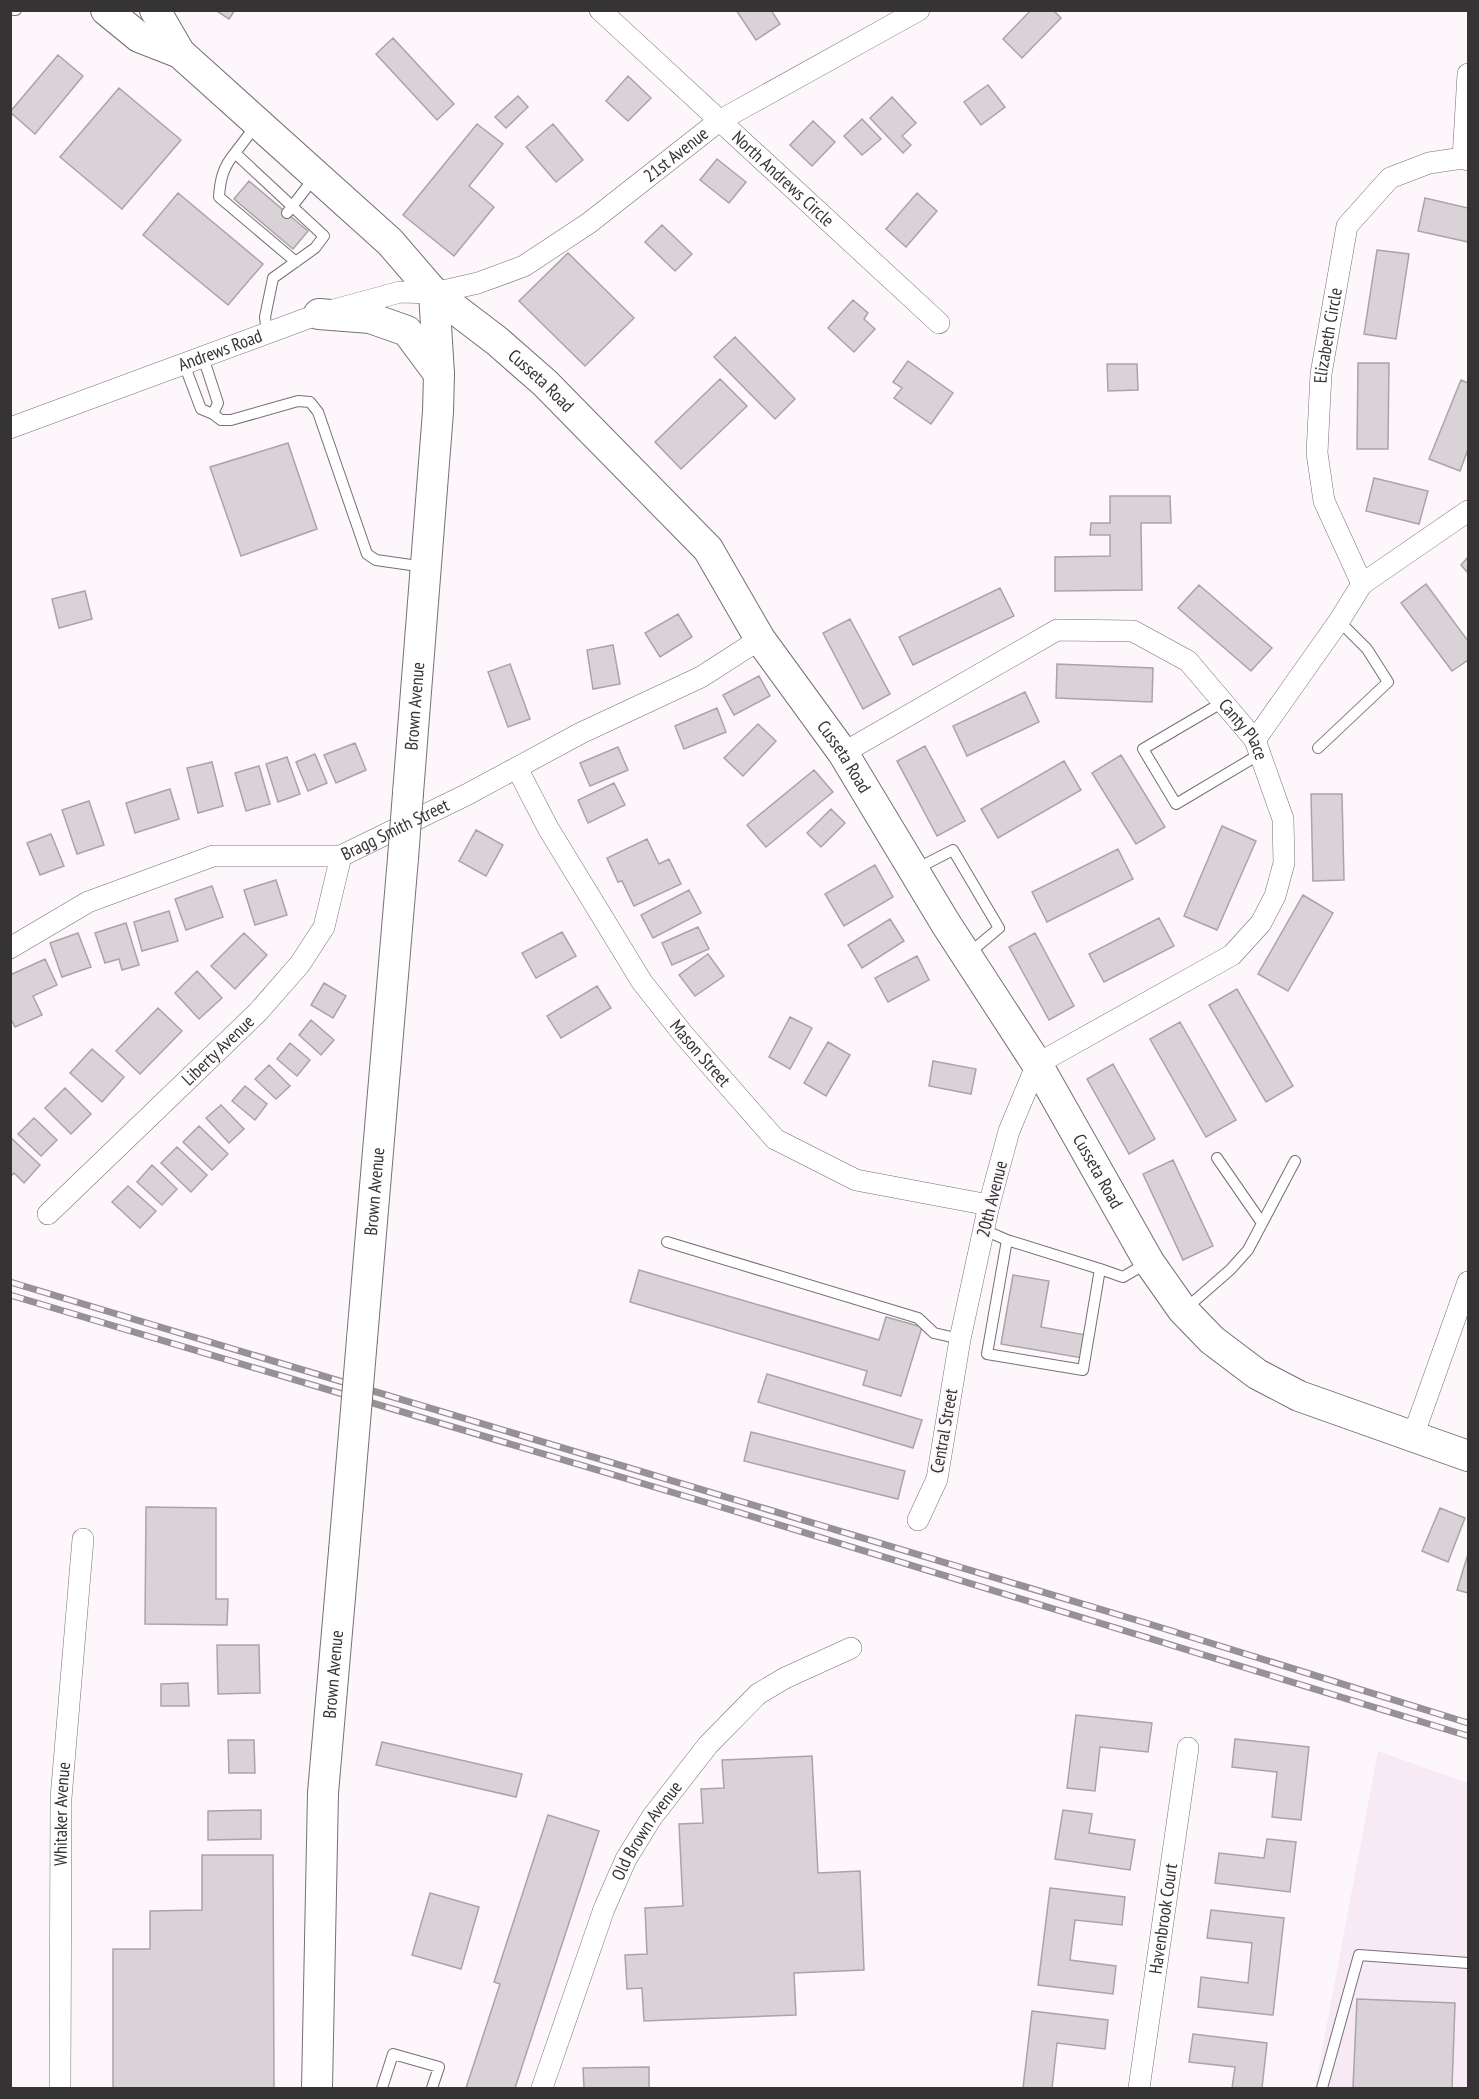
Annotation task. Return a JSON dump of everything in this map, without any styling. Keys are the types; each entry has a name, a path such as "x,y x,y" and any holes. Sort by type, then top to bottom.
{"street":[{"name":"Cusseta Road","path":"106,10 140,37 180,53"},
{"name":"Cusseta Road","path":"155,10 180,53 390,242 434,293 497,340 545,383 708,549 760,639 843,753 1037,1064 1149,1262 1184,1310 1212,1340 1257,1374 1299,1396 1468,1456"},
{"name":"North Andrews Circle","path":"600,10 939,323"},
{"name":"21st Avenue","path":"434,293 478,283 524,266 589,223 719,121 919,10"},
{"path":"1466,159 1468,74"},
{"name":"Elizabeth Circle","path":"1362,584 1324,501 1317,453 1321,374 1347,226 1390,178 1429,163 1466,159"},
{"name":"Andrews Road","path":"10,428 320,314 400,292 434,293"},
{"name":"Brown Avenue","path":"317,2088 323,1793 426,567 439,374 434,293"},
{"path":"320,314 370,318 407,332 439,374"},
{"path":"1257,747 1362,584 1468,512"},
{"name":"Canty Place","path":"843,753 1057,630 1133,631 1188,661 1257,747 1283,819 1284,863 1275,896 1261,924 1232,955 1037,1064"},
{"name":"Bragg Smith Street","path":"10,948 88,902 213,856 341,856 517,768 581,733 701,676 760,639"},
{"name":"Mason Street","path":"517,768 548,828 642,982 683,1034 775,1139 856,1180 989,1204"},
{"name":"Liberty Avenue","path":"48,1214 258,1012 300,964 324,927 341,856"},
{"name":"20th Avenue","path":"960,1339 989,1204 1009,1131 1037,1064"},
{"path":"1413,1436 1468,1282"},
{"name":"Central Street","path":"918,1520 937,1479 960,1339"},
{"name":"Whitaker Avenue","path":"60,2088 61,1798 83,1539"},
{"name":"Old Brown Avenue","path":"542,2088 604,1909 627,1859 652,1817 708,1745 758,1694 785,1677 851,1648"},
{"name":"Havenbrook Court","path":"1139,2088 1188,1748"}],"lane":[{"path":"258,123 227,162 220,180 219,197 242,211 269,234 296,262"},
{"path":"235,153 262,186 324,236 315,248 273,278 264,317 267,334"},
{"path":"290,210 316,176"},
{"path":"194,360 218,403 213,414"},
{"path":"194,360 201,409 220,420 231,420 298,401 310,402 318,412 367,554 376,560 426,567"},
{"path":"1318,748 1388,682 1367,649 1339,621"},
{"path":"1223,702 1143,749 1176,804 1257,747"},
{"path":"914,870 953,850 999,928 967,955"},
{"path":"1217,1158 1262,1223"},
{"path":"1184,1310 1230,1270 1248,1250 1294,1161"},
{"path":"984,1230 1007,1240 1123,1277 1149,1262"},
{"path":"1007,1240 987,1354 1083,1370 1100,1269"},
{"path":"667,1242 918,1318 934,1333 960,1339"},
{"path":"1322,2088 1359,1955 1468,1963"},
{"path":"382,2088 393,2054 439,2067 432,2088"}],"shaded area":[{"path":"1378,1751 1468,1783 1468,2088 1315,2088"}],"building":[{"path":"215,10 235,10 229,19"},
{"path":"736,10 771,10 780,24 756,40"},
{"path":"1031,10 1053,10 1061,18 1022,58 1003,39"},
{"path":"393,38 454,104 437,120 376,54"},
{"path":"58,55 83,76 35,134 10,112"},
{"path":"628,76 651,98 628,121 606,101"},
{"path":"988,85 1005,107 981,125 964,102"},
{"path":"119,88 181,140 122,209 60,157"},
{"path":"518,96 528,107 506,128 495,117"},
{"path":"892,97 916,123 902,136 911,145 903,153 870,118"},
{"path":"862,119 881,139 862,155 844,136"},
{"path":"813,121 835,142 812,166 790,145"},
{"path":"477,124 503,144 469,186 494,207 454,256 403,215"},
{"path":"553,124 583,160 556,182 526,147"},
{"path":"717,159 746,182 729,203 700,180"},
{"path":"249,181 308,231 293,249 234,199"},
{"path":"178,193 263,264 228,305 143,235"},
{"path":"917,193 937,211 906,247 886,229"},
{"path":"1425,198 1468,208 1468,242 1418,231"},
{"path":"662,225 692,254 675,271 645,242"},
{"path":"1377,250 1409,254 1396,339 1364,334"},
{"path":"568,253 634,318 585,366 519,301"},
{"path":"853,300 868,313 864,319 875,329 854,352 828,328"},
{"path":"735,337 795,399 775,419 714,357"},
{"path":"908,361 953,393 931,424 894,398 902,388 893,382"},
{"path":"1358,363 1389,363 1388,449 1357,449"},
{"path":"1107,364 1137,364 1138,390 1108,391"},
{"path":"720,379 747,406 681,469 655,442"},
{"path":"1461,380 1468,383 1468,449 1460,471 1429,459"},
{"path":"288,443 317,529 241,556 210,467"},
{"path":"1374,478 1428,491 1419,524 1366,511"},
{"path":"1110,496 1170,496 1171,523 1141,523 1142,590 1055,591 1055,557 1110,556 1110,535 1090,535 1091,523 1110,523"},
{"path":"1468,557 1468,573 1461,565"},
{"path":"1426,584 1468,641 1468,660 1452,671 1401,603"},
{"path":"1199,585 1272,648 1251,671 1178,608"},
{"path":"1000,588 1014,616 913,665 899,637"},
{"path":"85,591 92,619 59,628 52,599"},
{"path":"678,614 692,637 660,657 645,633"},
{"path":"850,619 890,694 863,709 823,633"},
{"path":"613,645 620,684 593,689 587,650"},
{"path":"510,664 530,719 508,727 488,672"},
{"path":"1057,664 1153,668 1152,702 1056,698"},
{"path":"759,676 770,696 734,715 723,695"},
{"path":"1025,692 1039,722 967,756 953,726"},
{"path":"717,708 726,732 684,749 675,726"},
{"path":"758,724 776,741 743,776 724,758"},
{"path":"355,743 366,770 336,783 324,755"},
{"path":"925,746 965,821 937,836 897,761"},
{"path":"618,747 628,770 590,786 580,763"},
{"path":"315,754 327,783 308,791 296,762"},
{"path":"1121,755 1165,827 1136,844 1092,773"},
{"path":"287,757 300,794 278,802 266,764"},
{"path":"1064,761 1081,790 998,838 981,809"},
{"path":"212,762 223,806 198,813 187,768"},
{"path":"259,766 270,804 246,811 235,773"},
{"path":"814,770 833,792 766,847 747,825"},
{"path":"614,783 625,805 588,823 578,800"},
{"path":"170,789 179,819 135,833 126,803"},
{"path":"1311,794 1342,794 1344,880 1313,881"},
{"path":"89,801 104,845 77,854 62,810"},
{"path":"831,809 845,823 821,847 807,833"},
{"path":"1222,826 1256,841 1217,930 1184,916"},
{"path":"476,830 503,845 486,876 459,861"},
{"path":"51,834 64,866 40,875 27,843"},
{"path":"647,839 659,864 669,859 681,884 634,906 622,881 618,882 607,858"},
{"path":"1118,849 1133,879 1047,922 1032,892"},
{"path":"875,865 893,897 844,926 825,894"},
{"path":"276,880 287,915 255,925 244,890"},
{"path":"212,886 223,917 186,930 175,899"},
{"path":"689,890 701,913 653,938 641,915"},
{"path":"1303,895 1333,913 1288,991 1258,974"},
{"path":"169,911 178,941 142,951 134,922"},
{"path":"1159,918 1174,946 1104,982 1089,954"},
{"path":"890,919 904,941 862,968 848,945"},
{"path":"126,923 139,965 122,970 119,959 105,963 95,933"},
{"path":"698,927 709,949 672,965 662,943"},
{"path":"562,932 576,956 536,978 522,953"},
{"path":"78,933 91,967 62,977 50,943"},
{"path":"244,933 267,955 235,989 211,966"},
{"path":"1035,933 1074,1006 1049,1020 1009,947"},
{"path":"708,954 724,976 695,996 679,975"},
{"path":"917,956 929,980 888,1002 875,978"},
{"path":"45,959 57,985 33,996 42,1015 15,1027 10,1017 10,975"},
{"path":"197,971 222,998 199,1019 175,993"},
{"path":"324,983 346,996 333,1018 311,1005"},
{"path":"597,986 611,1008 561,1038 547,1016"},
{"path":"1237,989 1293,1086 1266,1102 1209,1005"},
{"path":"158,1008 182,1031 140,1074 116,1051"},
{"path":"790,1017 812,1028 790,1069 769,1057"},
{"path":"311,1020 334,1040 321,1055 299,1035"},
{"path":"1180,1022 1236,1120 1206,1137 1150,1039"},
{"path":"828,1042 850,1055 826,1096 804,1083"},
{"path":"290,1043 310,1060 297,1076 277,1059"},
{"path":"92,1049 124,1077 102,1102 70,1073"},
{"path":"933,1061 976,1069 971,1094 929,1086"},
{"path":"1113,1064 1155,1139 1129,1154 1087,1079"},
{"path":"269,1065 290,1086 276,1099 255,1079"},
{"path":"245,1086 267,1104 255,1120 232,1101"},
{"path":"65,1088 91,1114 71,1134 45,1108"},
{"path":"221,1105 244,1129 229,1143 206,1118"},
{"path":"34,1118 57,1140 41,1156 18,1134"},
{"path":"199,1126 228,1154 212,1170 183,1142"},
{"path":"10,1137 40,1165 24,1183 14,1173 10,1177"},
{"path":"177,1147 207,1175 191,1192 161,1163"},
{"path":"1173,1160 1213,1246 1183,1260 1143,1174"},
{"path":"152,1165 177,1189 162,1205 137,1182"},
{"path":"128,1186 156,1211 140,1228 112,1202"},
{"path":"639,1270 879,1340 886,1317 922,1327 901,1396 863,1385 867,1371 630,1302"},
{"path":"1013,1275 1049,1281 1041,1327 1086,1335 1082,1358 1001,1344"},
{"path":"767,1374 922,1420 913,1448 758,1402"},
{"path":"751,1432 905,1471 898,1499 744,1461"},
{"path":"146,1507 216,1508 216,1599 228,1599 227,1625 145,1624"},
{"path":"1440,1508 1465,1518 1448,1562 1422,1551"},
{"path":"1468,1554 1468,1593 1457,1590"},
{"path":"217,1645 259,1645 260,1693 218,1694"},
{"path":"188,1683 189,1706 161,1706 161,1684"},
{"path":"1076,1715 1152,1723 1148,1752 1100,1747 1095,1791 1067,1788"},
{"path":"1235,1739 1309,1747 1301,1820 1272,1817 1277,1772 1232,1767"},
{"path":"228,1740 254,1740 255,1773 229,1773"},
{"path":"382,1742 522,1774 516,1797 376,1765"},
{"path":"812,1756 818,1873 860,1871 864,1970 794,1973 796,2015 644,2021 642,1988 627,1989 625,1955 647,1954 645,1908 683,1906 679,1824 703,1823 701,1789 724,1788 722,1760"},
{"path":"261,1810 261,1839 208,1840 208,1811"},
{"path":"1063,1810 1092,1814 1089,1833 1135,1840 1130,1870 1055,1859"},
{"path":"548,1815 599,1831 515,2088 466,2088 500,1984 494,1982"},
{"path":"1267,1839 1296,1842 1290,1892 1215,1883 1219,1853 1264,1858"},
{"path":"202,1855 273,1855 274,2088 113,2088 113,1949 150,1949 150,1911 202,1910"},
{"path":"1050,1888 1125,1897 1122,1925 1075,1920 1070,1960 1116,1966 1113,1994 1038,1985"},
{"path":"430,1893 479,1907 461,1969 412,1955"},
{"path":"1211,1910 1284,1918 1273,2015 1198,2007 1201,1977 1248,1983 1252,1943 1207,1938"},
{"path":"1357,1999 1455,2003 1452,2088 1353,2088"},
{"path":"1032,2011 1108,2020 1105,2049 1057,2043 1052,2088 1023,2088"},
{"path":"1193,2034 1267,2043 1262,2088 1232,2088 1235,2067 1189,2062"},
{"path":"649,2067 649,2088 584,2088 583,2068"}],"railway":[{"path":"10,1282 1146,1623 1468,1723"},
{"path":"10,1295 708,1503 1468,1736"}]}
